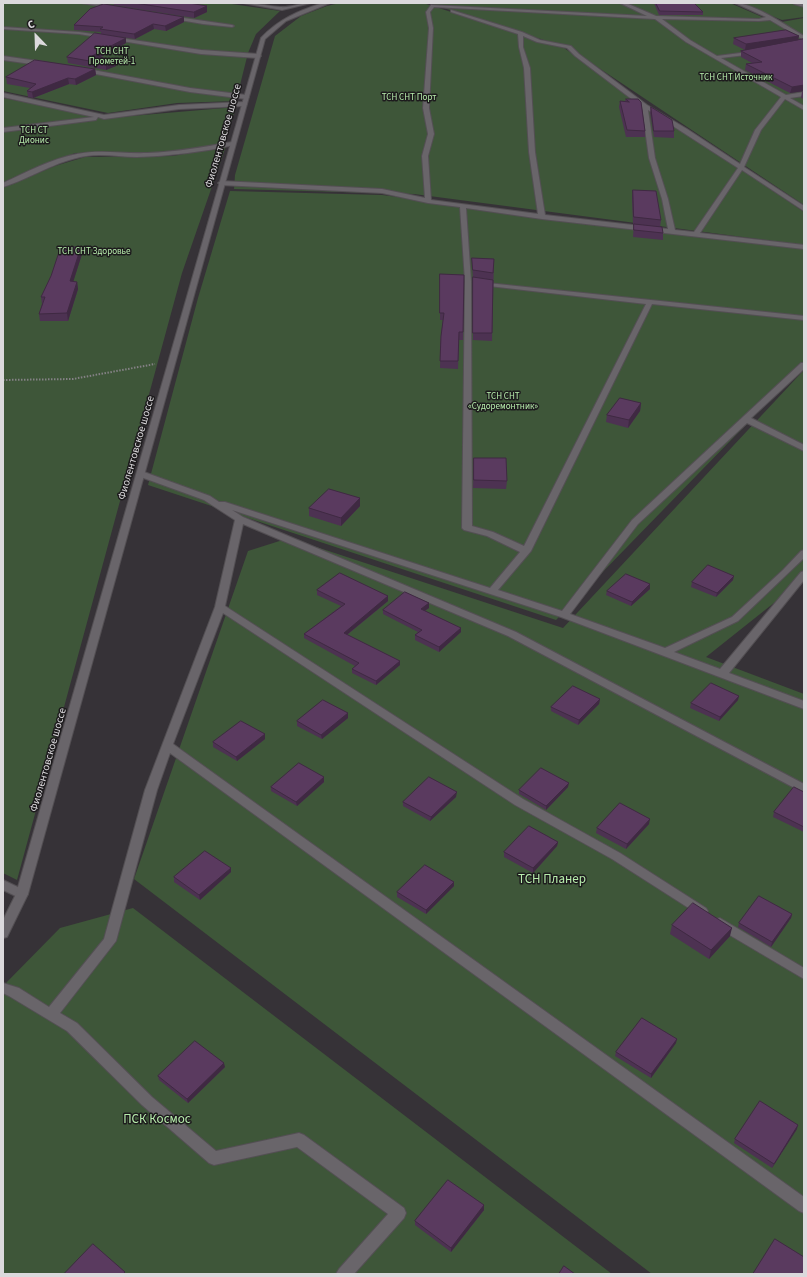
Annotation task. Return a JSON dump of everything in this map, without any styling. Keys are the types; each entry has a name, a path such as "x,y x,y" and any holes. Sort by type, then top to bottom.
{"main road":[{"path":"83,3 119,8"},
{"path":"245,3 282,9 308,3"},
{"name":"Фиолентовское шоссе","path":"3,933 22,894 141,474 232,144 264,38 284,20 306,10 328,3"},
{"path":"622,3 659,19 688,41 804,108"},
{"path":"737,3 771,18 804,38"},
{"path":"796,3 804,6"},
{"path":"430,5 513,12 659,19 759,20 771,18"},
{"path":"430,5 520,33 539,41 569,48 576,55 613,80 645,106 685,130 804,209"},
{"path":"428,201 425,156 431,134 426,108 431,28 428,12 430,5"},
{"path":"165,16 203,23 232,26"},
{"path":"3,28 80,34 201,52 258,56"},
{"path":"520,33 521,47 527,68 532,152 542,216"},
{"path":"718,58 757,51"},
{"path":"3,58 50,64"},
{"path":"73,68 245,101"},
{"path":"696,234 741,167 758,130 784,97 804,94"},
{"path":"3,95 104,117"},
{"path":"3,130 179,107 245,101"},
{"path":"645,106 652,158 665,199 672,231"},
{"path":"3,185 72,157 85,154 101,152 134,155 173,153 232,144"},
{"path":"221,183 382,191 428,201 463,206 804,247"},
{"path":"463,206 468,281 466,528 490,534 526,551"},
{"path":"468,281 804,318"},
{"path":"492,592 526,551 650,302"},
{"path":"564,615 635,522 804,365"},
{"path":"746,420 804,448"},
{"path":"141,474 207,498 564,615 804,705"},
{"path":"207,498 240,519 512,634 804,788"},
{"path":"51,1014 110,941 151,790 220,607 240,519"},
{"path":"665,652 735,619 786,572 804,552"},
{"path":"722,674 804,574"},
{"path":"220,607 519,802 616,856 716,921 804,974"},
{"path":"167,746 804,1206"},
{"path":"3,885 22,894"},
{"path":"3,988 14,992 72,1027 147,1101 214,1158 299,1140 399,1213 344,1274"}],"path":[{"path":"3,380 73,379 143,365 172,362"}],"green space":[{"name":"ТСН СНТ Прометей-1","path":"3,3 225,3 280,11 256,34 248,53 236,101 177,103 108,113 3,91"},
{"name":"ТСН СНТ Порт","path":"340,3 423,3 564,48 804,212 804,245 414,194 234,189 235,175 275,36 301,16 327,6"},
{"name":"ТСН СНТ Источник","path":"428,3 730,3 776,23 804,18 804,205 569,48"},
{"path":"739,3 804,3 804,17 782,20"},
{"name":"ТСН СТ Дионис","path":"3,98 108,118 236,107 224,144 179,152 75,153 3,182"},
{"name":"ТСН СНТ Здоровье","path":"226,146 182,273 17,880 3,873 3,188 55,166 85,157 173,156"},
{"name":"ТСН СНТ «Судоремонтник»","path":"230,191 382,195 804,248 804,365 556,620 148,485 198,298"},
{"name":"ТСН Планер","path":"804,370 804,579 706,657 804,694 804,1274 652,1274 134,879 248,551 289,538 563,628"},
{"name":"ПСК Космос","path":"133,908 612,1274 3,1274 3,986 60,928"}],"building":[{"path":"135,3 189,3 207,6 194,12"},
{"path":"656,3 694,3 703,12 660,11"},
{"path":"104,4 184,17 165,26 153,24 134,34 100,29 103,27 74,25 90,9"},
{"path":"786,30 799,36 746,44 734,38"},
{"path":"95,33 126,38 92,56 115,60 106,64 67,57"},
{"path":"804,39 804,85 792,87 746,64 762,62 741,51"},
{"path":"35,60 95,69 75,79 68,78 32,92 27,91 36,84 6,77"},
{"path":"626,99 638,99 641,102 645,131 627,130 620,101 629,102"},
{"path":"651,107 672,120 674,131 654,131"},
{"path":"633,190 656,191 661,220 634,217"},
{"path":"634,224 662,227 663,233 634,230"},
{"path":"61,247 81,247 70,281 77,282 67,313 39,314 45,297 41,297 51,276"},
{"path":"472,258 494,259 493,273 473,270"},
{"path":"440,274 464,275 463,332 459,332 458,361 440,361 444,313 440,313"},
{"path":"473,277 493,280 492,333 473,333"},
{"path":"620,398 641,403 629,420 607,415"},
{"path":"474,458 506,458 507,481 474,480"},
{"path":"329,489 360,498 341,518 309,508"},
{"path":"708,565 734,576 717,593 692,582"},
{"path":"340,573 388,596 344,633 400,661 376,681 352,669 359,663 304,634 345,604 317,590"},
{"path":"626,574 650,584 632,602 607,591"},
{"path":"405,592 429,603 421,609 461,628 439,647 415,635 422,630 383,610"},
{"path":"711,683 739,696 720,717 691,703"},
{"path":"573,686 600,699 579,720 551,707"},
{"path":"323,700 348,713 321,735 297,721"},
{"path":"241,721 265,734 236,757 213,742"},
{"path":"299,763 324,777 296,802 271,787"},
{"path":"541,768 569,783 546,806 519,790"},
{"path":"429,777 457,792 431,817 403,802"},
{"path":"794,787 804,792 804,827 774,812"},
{"path":"620,803 650,819 627,844 597,828"},
{"path":"529,826 558,842 533,868 504,852"},
{"path":"205,851 231,868 199,895 174,877"},
{"path":"425,865 454,882 426,910 397,892"},
{"path":"759,896 792,914 772,942 739,923"},
{"path":"693,903 732,928 711,950 672,925"},
{"path":"642,1018 677,1039 651,1074 616,1052"},
{"path":"195,1041 224,1063 187,1099 158,1076"},
{"path":"760,1101 798,1125 774,1164 735,1139"},
{"path":"448,1180 484,1205 451,1248 415,1221"},
{"path":"775,1239 804,1257 804,1274 753,1274"},
{"path":"93,1244 125,1272 123,1274 64,1274"},
{"path":"564,1266 575,1274 559,1274"}]}
